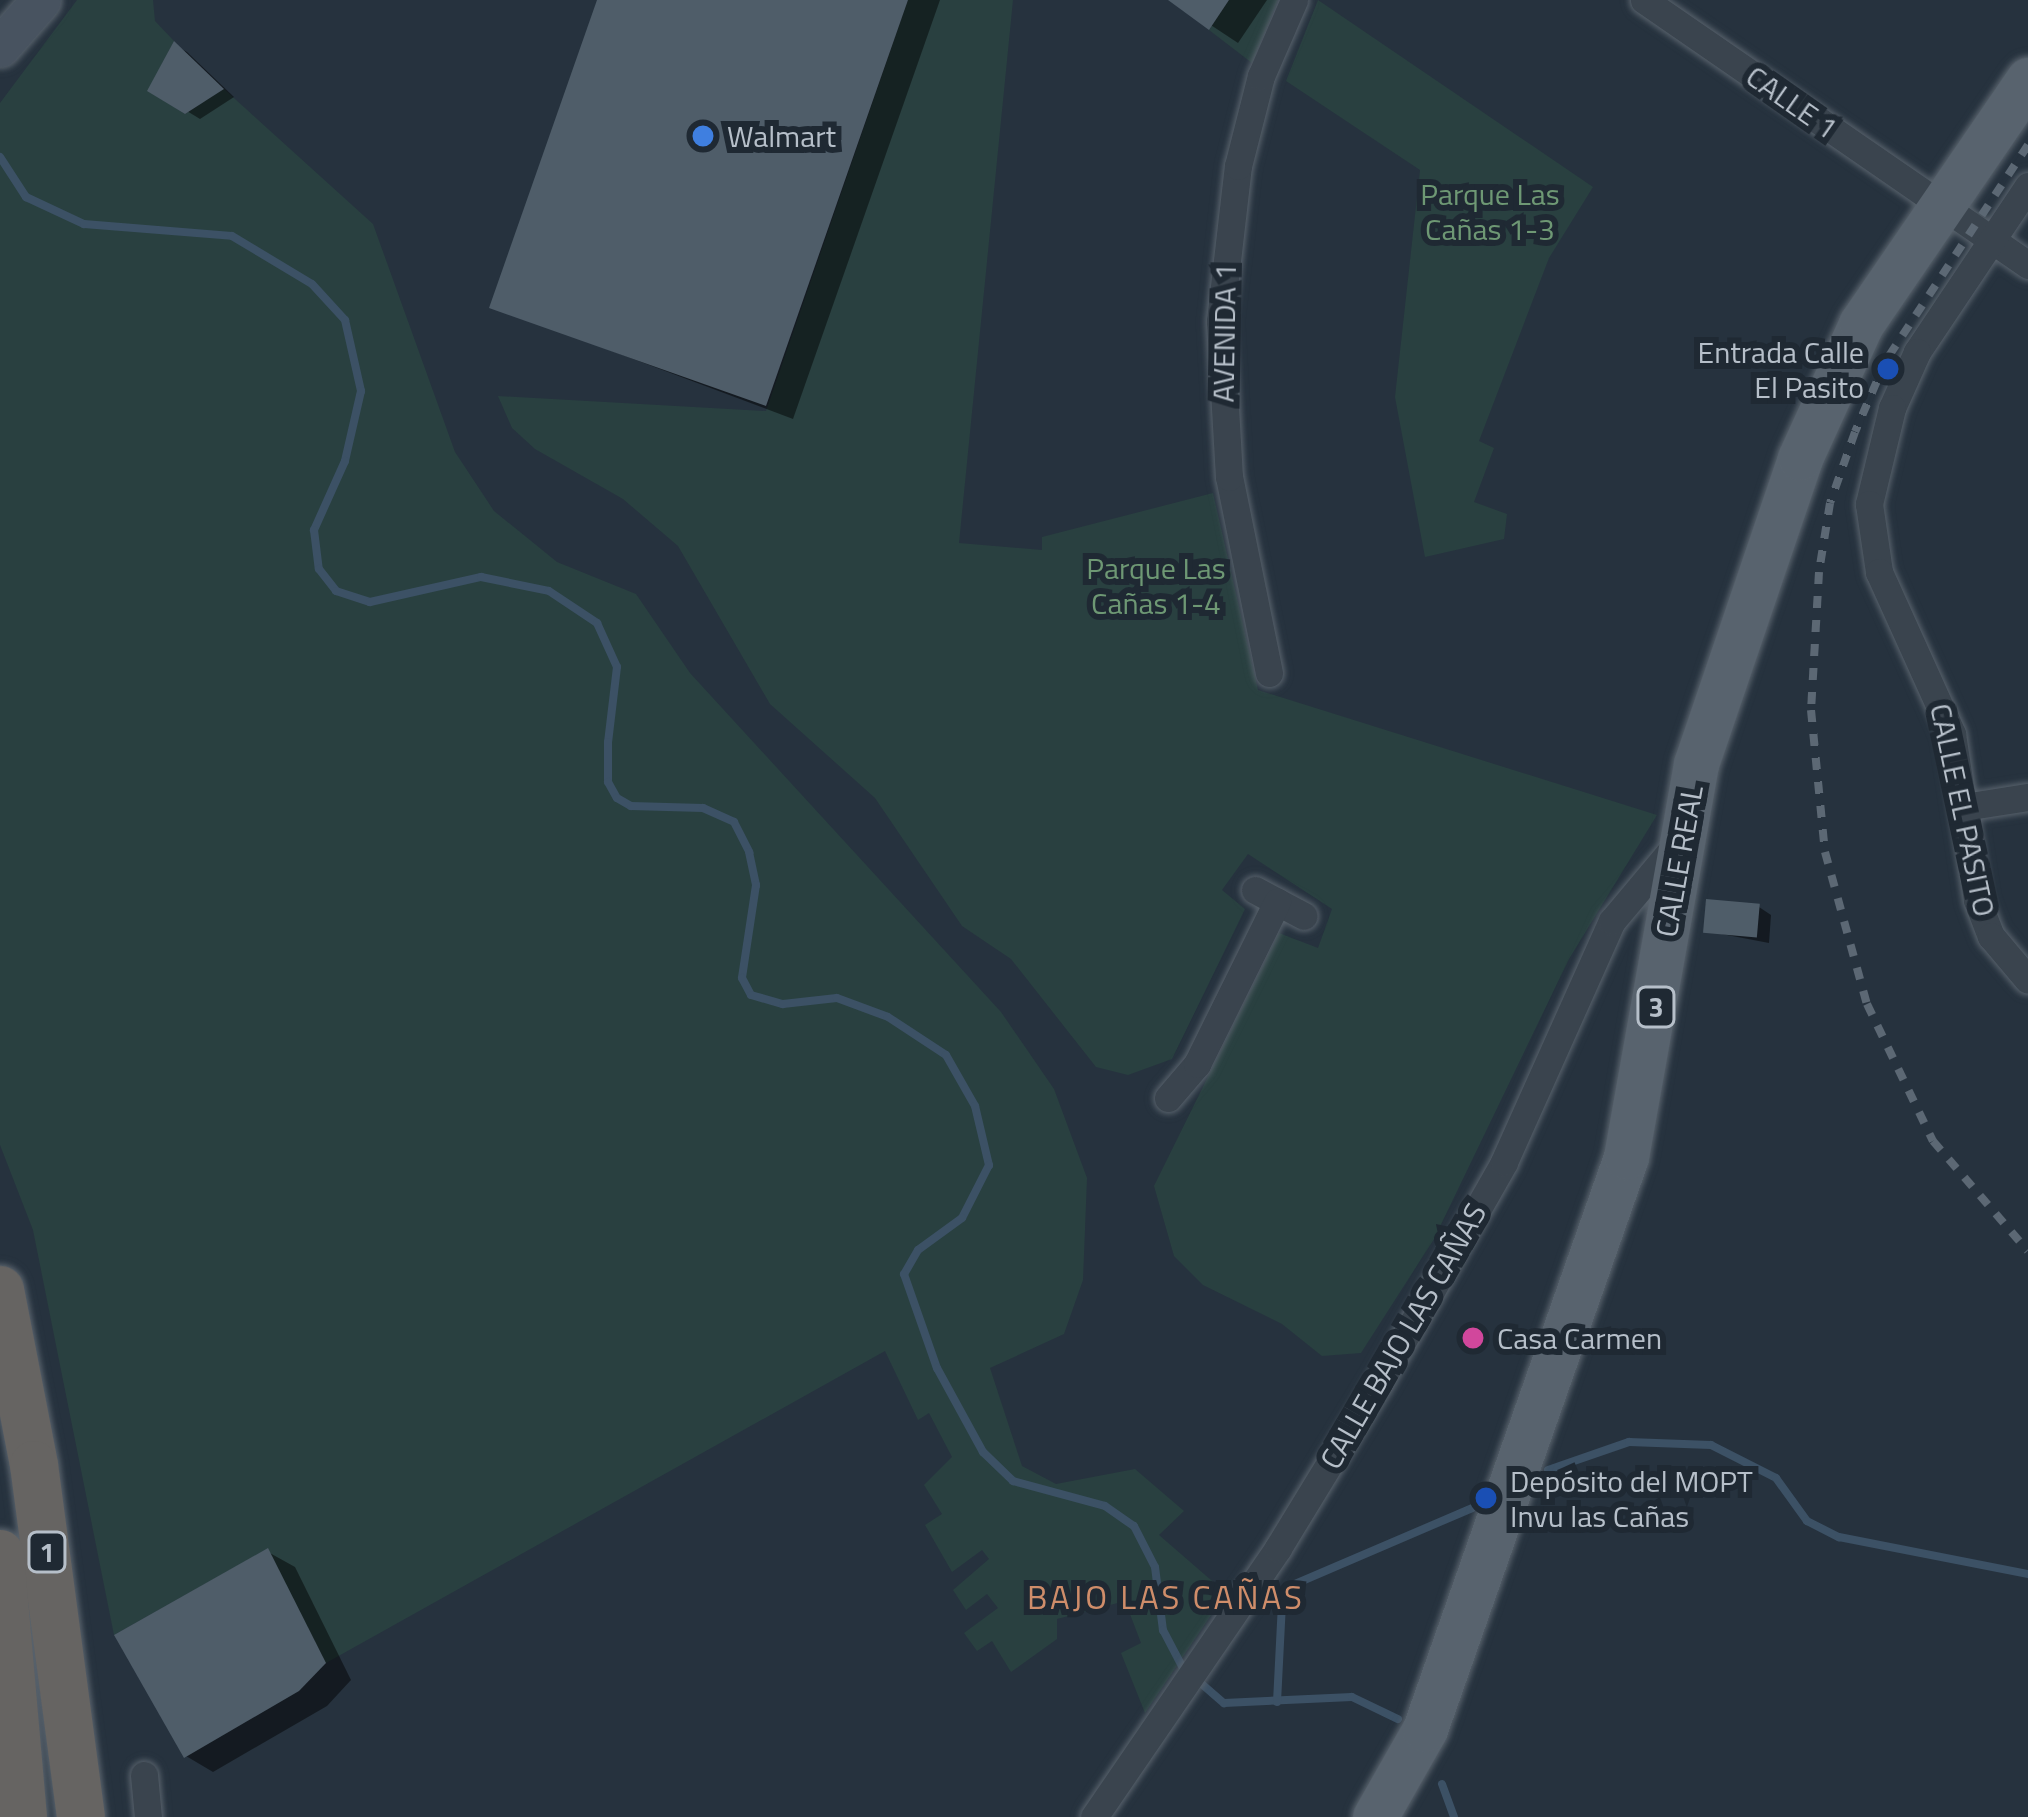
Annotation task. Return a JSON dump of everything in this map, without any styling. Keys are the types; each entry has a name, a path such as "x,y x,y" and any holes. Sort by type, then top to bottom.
{"highway":[{"name":"1","path":"0,1290 34,1465 81,1817"},
{"name":"1","path":"0,1554 23,1817"}],"main road":[{"path":"0,46 37,0"},
{"name":"CALLE REAL","path":"1375,1817 1425,1729 1626,1157 1680,840 1715,704 1800,458 1861,324 2028,80"}],"street":[{"name":"AVENIDA 1","path":"1269,674 1229,477 1220,321 1238,166 1261,76 1294,0"},
{"name":"CALLE 1","path":"1644,0 2028,265"},
{"name":"CALLE EL PASITO","path":"2028,186 1990,238 1892,408 1869,504 1879,572 1940,693 1977,900 1990,936 2028,980"},
{"path":"1964,807 2028,797"},
{"name":"CALLE BAJO LAS CAÑAS","path":"1094,1817 1205,1659 1377,1386 1504,1162 1612,921 1680,840"},
{"path":"1168,1098 1198,1064 1266,896 1304,916"},
{"path":"144,1774 148,1817"}],"green space":[{"path":"77,0 153,0 155,21 174,41 148,91 185,114 224,89 373,224 455,452 494,511 557,562 636,594 690,673 1001,1012 1054,1089 1087,1178 1083,1280 1064,1334 990,1368 1022,1466 1056,1484 1135,1469 1184,1511 1159,1535 1226,1593 1145,1713 1121,1653 1141,1643 1125,1601 1057,1619 1057,1639 1011,1672 992,1641 977,1651 964,1633 998,1608 987,1594 966,1610 953,1590 989,1559 982,1550 952,1572 925,1525 942,1514 924,1485 952,1457 929,1413 918,1420 885,1351 326,1663 267,1549 114,1635 33,1230 0,1145 0,103"},
{"name":"Parque Las Cañas 1-4","path":"908,0 1013,0 959,543 1042,550 1042,537 1213,493 1258,690 1657,815 1569,959 1434,1239 1361,1353 1322,1356 1282,1324 1203,1285 1174,1256 1154,1186 1279,933 1318,948 1332,909 1248,854 1222,890 1245,909 1172,1059 1128,1075 1096,1067 1011,959 962,926 875,798 770,704 678,546 623,499 535,449 512,428 498,396 766,411"},
{"path":"1229,0 1278,0 1252,63 1209,30"},
{"name":"Parque Las Cañas 1-3","path":"1318,0 1593,187 1549,258 1479,441 1494,448 1474,502 1507,514 1504,539 1425,557 1395,397 1420,170 1286,81"}],"building":[{"name":"Walmart","path":"597,0 908,0 766,406 489,308"},
{"path":"1168,0 1229,0 1209,30"},
{"path":"174,41 224,89 185,114 147,91"},
{"path":"1706,899 1760,904 1757,938 1703,933"},
{"path":"268,1548 326,1663 299,1691 184,1758 114,1635"}],"waterway":[{"path":"0,157 26,197 84,224 232,236 312,284 345,320 361,391 345,461 314,530 319,569 336,591 370,602 481,577 549,591 597,623 617,667 608,742 608,782 617,798 631,806 703,808 734,822 749,852 756,885 742,978 751,995 783,1004 837,998 888,1017 946,1055 975,1106 989,1165 962,1218 918,1250 904,1274 937,1368 983,1452 1013,1481 1105,1506 1134,1526 1155,1567 1163,1630 1184,1670"},
{"path":"1548,1470 1629,1442 1711,1445 1776,1478 1807,1521 1839,1537 2028,1574"},
{"path":"1277,1702 1282,1602 1295,1584 1472,1508"},
{"path":"1196,1679 1224,1703 1352,1697 1398,1719"},
{"path":"1442,1784 1454,1817"}],"railway":[{"path":"2028,145 1886,360 1855,432 1830,503 1819,572 1811,710 1825,852 1867,1004 1933,1141 2028,1251"}],"place":[{"name":"Walmart","path":"703,136"},
{"name":"Entrada Calle El Pasito","path":"1888,369"},
{"name":"Casa Carmen","path":"1473,1338"},
{"name":"Depósito del MOPT Invu las Cañas","path":"1486,1498"}],"district":[{"name":"BAJO LAS CAÑAS","path":"1166,1598"}]}
